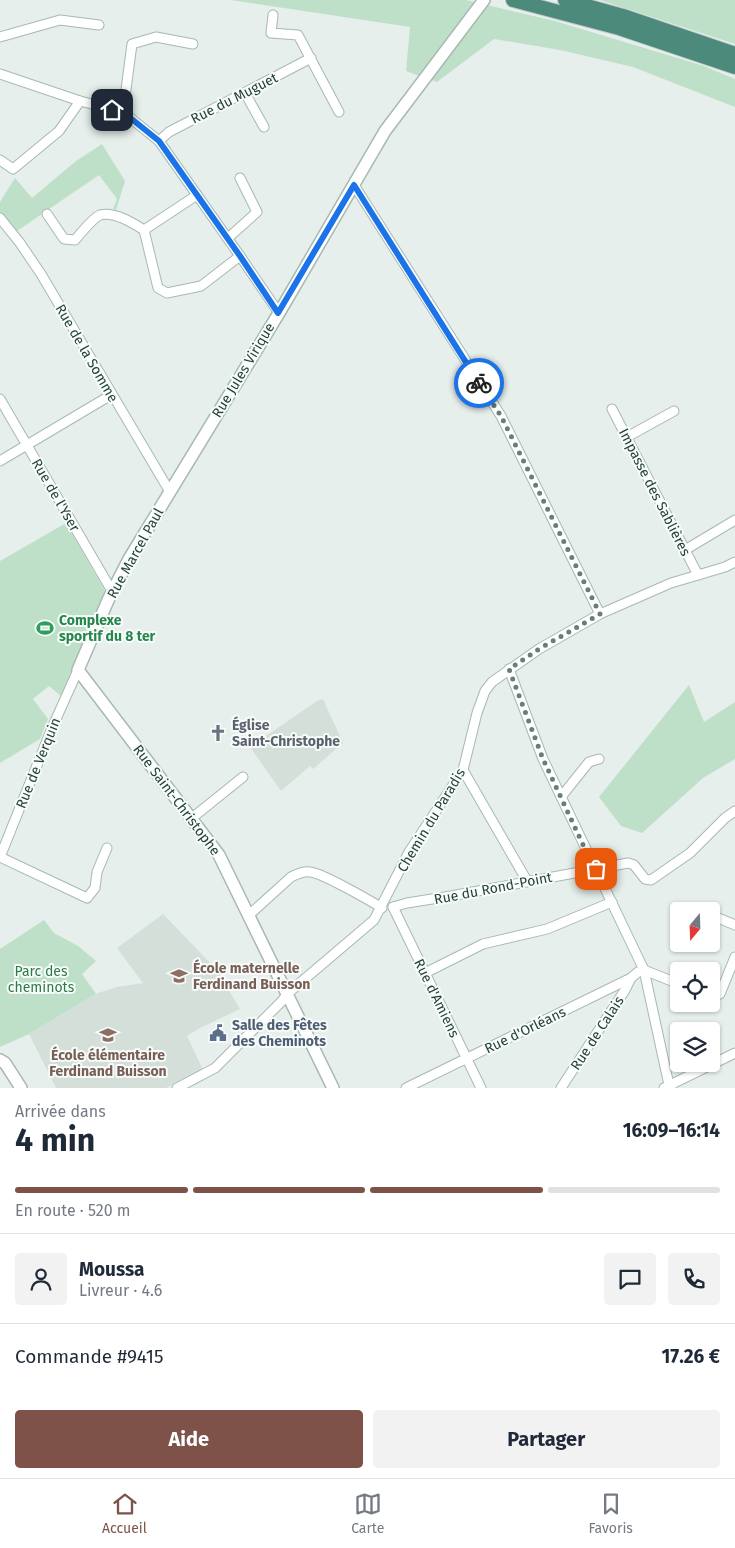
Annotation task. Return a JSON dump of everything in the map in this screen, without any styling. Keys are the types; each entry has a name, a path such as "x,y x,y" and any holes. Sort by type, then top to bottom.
{"highway":[{"path":"513,0 618,28 735,67"},
{"path":"565,0 623,16 735,54"}],"street":[{"name":"Rue Jules Virique","path":"170,492 385,131 484,0"},
{"path":"273,15 271,33 298,35 339,112"},
{"path":"0,37 60,20 99,25"},
{"path":"123,112 132,44 156,37 193,44"},
{"name":"Rue du Muguet","path":"159,141 169,132 311,58"},
{"path":"0,74 80,101 123,112 159,141 228,238 278,313"},
{"path":"245,93 264,127"},
{"path":"0,160 13,169 59,131 80,101"},
{"path":"228,238 257,212 240,178"},
{"path":"354,185 501,416 600,614"},
{"path":"144,230 197,195"},
{"path":"47,214 64,239 74,240 99,216 108,214 130,220 144,230 158,288 167,293 201,286 240,256"},
{"name":"Rue de la Somme","path":"0,218 41,274 170,492"},
{"path":"0,461 111,395"},
{"name":"Rue de l'Yser","path":"0,399 109,586 114,589"},
{"name":"Impasse des Sablières","path":"612,409 698,575"},
{"path":"627,437 674,411"},
{"name":"Rue Marcel Paul","path":"78,670 114,589 170,492"},
{"path":"685,550 735,520"},
{"name":"Chemin du Paradis","path":"182,1087 215,1068 287,994 370,925 386,906 409,852 463,770 477,713 485,691 492,682 539,649 600,614 671,583 725,567 735,562"},
{"path":"509,669 543,759 644,970 668,1087 735,1053"},
{"name":"Rue Saint-Christophe","path":"78,670 219,855 333,1088"},
{"name":"Rue de Verquin","path":"0,857 52,728 78,670"},
{"path":"561,797 589,762 599,759"},
{"path":"463,770 527,881"},
{"path":"192,818 243,777"},
{"name":"Rue du Rond-Point","path":"386,906 623,864 631,864 648,881 654,879 690,853 735,811"},
{"path":"0,857 87,898 94,888 97,872 107,848"},
{"path":"249,915 291,877 299,873 310,872 325,877 386,906"},
{"path":"425,973 483,944 548,928 612,902"},
{"name":"Rue d'Amiens","path":"386,906 425,973 481,1088"},
{"path":"720,919 735,925"},
{"path":"720,994 735,957"},
{"path":"644,970 670,980"},
{"name":"Rue d'Orléans","path":"406,1088 644,970"},
{"name":"Rue de Calais","path":"561,1088 631,978"},
{"path":"0,1060 5,1063 21,1088"}],"shaded area":[{"path":"323,699 343,743 313,769 310,766 281,791 250,747 317,701"},
{"name":"École élémentaire Ferdinand Buisson","path":"163,914 216,969 240,1009 187,1036 203,1070 166,1088 56,1088 29,1034 98,993 117,987 143,983 117,948"}],"green space":[{"path":"231,0 466,0 555,21 704,66 735,79 735,107 633,67 560,50 494,39 437,82 406,71 410,27"},
{"path":"600,0 735,0 735,44"},
{"path":"102,144 125,181 116,210 113,209 117,199 99,175 17,231 0,213 0,202 15,178 32,198 76,161"},
{"name":"Complexe sportif du 8 ter","path":"66,523 105,591 61,696 49,686 33,699 48,719 40,739 0,763 0,561"},
{"path":"689,685 704,722 735,702 735,759 703,778 642,833 621,826 599,797"},
{"name":"Parc des cheminots","path":"44,920 54,933 78,946 96,961 82,974 96,994 29,1034 0,1047 0,949"}],"way so far":[{"path":"479,383 501,416 600,614 539,649 509,669 543,759 596,869"}],"place":[{"name":"Complexe sportif du 8 ter","path":"45,628"},
{"name":"Église Saint-Christophe","path":"218,733"},
{"name":"École maternelle Ferdinand Buisson","path":"179,976"},
{"name":"Salle des Fêtes des Cheminots","path":"218,1033"},
{"name":"École élémentaire Ferdinand Buisson","path":"108,1035"}],"route":[{"path":"112,110 123,112 159,141 278,313 354,185 479,383"}]}
